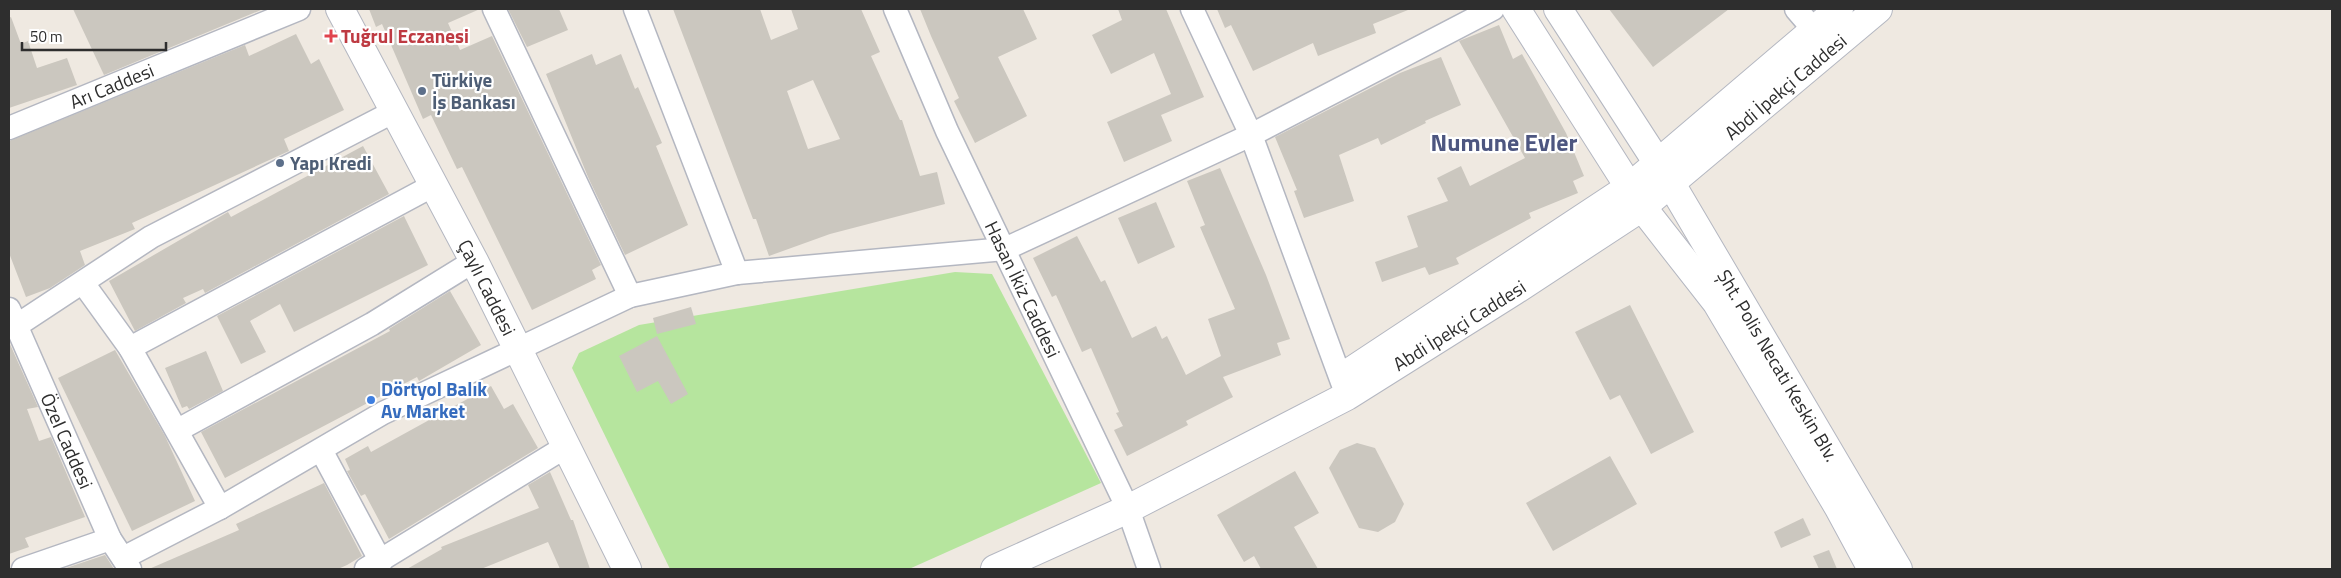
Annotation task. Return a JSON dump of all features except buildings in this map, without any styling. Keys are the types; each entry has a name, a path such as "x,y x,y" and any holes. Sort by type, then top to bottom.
{"street":[{"name":"Arı Caddesi","path":"9,128 299,9"},
{"name":"Çaylı Caddesi","path":"340,9 432,186 474,260 627,569"},
{"path":"494,9 630,296"},
{"path":"635,9 737,274"},
{"name":"Hasan İkiz Caddesi","path":"895,9 947,131 1128,509 1149,569"},
{"path":"995,569 1128,509 1344,387 1251,135 1192,9"},
{"path":"127,564 384,413 630,296 737,274 1004,249 1251,135 1493,9"},
{"name":"Şht. Polis Necati Keskin Blv.","path":"1516,9 1636,197 1716,303 1838,508 1872,569"},
{"name":"Şht. Polis Necati Keskin Blv.","path":"1558,9 1664,172 1898,569"},
{"path":"1796,9 1814,30"},
{"name":"Abdi İpekçi Caddesi","path":"1344,387 1636,197 1814,30 1839,9"},
{"name":"Abdi İpekçi Caddesi","path":"1664,172 1878,9"},
{"path":"12,317 83,283 151,238 394,112"},
{"path":"130,348 432,186"},
{"path":"178,430 372,324 474,260"},
{"path":"83,283 130,348 178,430 220,508"},
{"name":"Özel Caddesi","path":"12,317 110,539 127,564"},
{"path":"322,450 373,566 567,446"},
{"path":"23,569 110,539"}],"green space":[{"path":"955,272 992,274 1101,483 909,569 670,569 572,368 579,353 639,325"}],"place":[{"name":"Tuğrul Eczanesi","path":"331,36"},
{"name":"Türkiye İş Bankası","path":"422,91"},
{"name":"Yapı Kredi","path":"280,163"},
{"name":"Dörtyol Balık Av Market","path":"371,400"}],"district":[{"name":"Numune Evler","path":"1504,143"}]}
